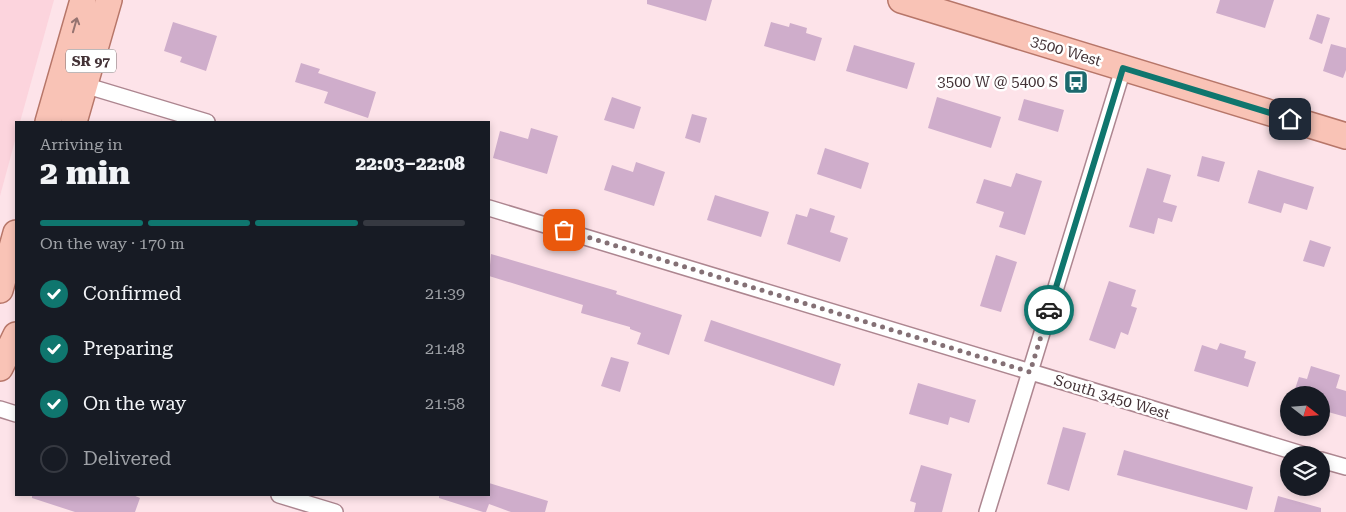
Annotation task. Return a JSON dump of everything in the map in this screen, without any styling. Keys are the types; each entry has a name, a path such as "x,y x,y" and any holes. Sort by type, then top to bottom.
{"main road":[{"name":"SR 97","path":"48,121 82,0"},
{"name":"SR 97","path":"74,121 109,0"},
{"name":"3500 West","path":"901,0 1346,136"},
{"path":"0,290 15,237"},
{"path":"0,368 15,337"}],"street":[{"path":"987,512 1123,68"},
{"path":"84,85 204,121"},
{"name":"South 3450 West","path":"490,208 1280,447"},
{"path":"0,409 15,414"},
{"path":"1330,463 1346,467"},
{"path":"282,496 335,512"}],"shaded area":[{"path":"0,0 54,0 20,121 15,121 15,141 0,196"}],"building":[{"path":"647,0 712,0 706,21 647,4"},
{"path":"1220,0 1274,0 1265,28 1216,13"},
{"path":"1317,14 1330,18 1322,44 1309,39"},
{"path":"173,22 217,36 206,71 180,62 182,57 164,51"},
{"path":"771,22 789,27 790,23 807,28 806,33 822,38 815,61 764,46"},
{"path":"1331,44 1346,48 1346,70 1343,78 1323,71"},
{"path":"854,45 915,63 907,89 846,71"},
{"path":"301,63 320,69 318,73 376,92 368,118 324,103 328,92 295,82"},
{"path":"612,97 641,107 634,129 604,120"},
{"path":"937,97 1001,117 991,148 928,128"},
{"path":"1024,99 1064,110 1058,132 1018,120"},
{"path":"692,114 707,118 700,143 685,138"},
{"path":"531,128 558,136 547,174 493,158 500,131 528,139"},
{"path":"825,148 869,163 861,189 817,174"},
{"path":"1202,156 1225,162 1219,182 1197,176"},
{"path":"636,162 665,172 654,206 604,190 612,165 633,172"},
{"path":"1147,168 1171,175 1163,202 1177,206 1172,222 1158,218 1154,234 1129,227"},
{"path":"1258,170 1314,187 1307,210 1284,203 1281,213 1248,203"},
{"path":"1016,173 1042,181 1025,235 999,227 1004,212 976,203 984,179 1011,187"},
{"path":"715,195 769,212 761,237 707,220"},
{"path":"810,208 835,216 830,232 848,238 840,262 787,244 796,214 807,217"},
{"path":"1310,240 1331,247 1324,267 1303,261"},
{"path":"491,254 617,291 616,294 682,315 669,355 637,344 641,333 630,329 630,327 581,313 583,305 490,276"},
{"path":"996,255 1017,262 1001,312 980,306"},
{"path":"1109,281 1136,290 1131,306 1137,308 1128,335 1121,332 1115,349 1089,340"},
{"path":"711,320 841,364 834,386 704,341"},
{"path":"1220,343 1246,351 1244,358 1256,362 1248,387 1194,371 1202,345 1217,350"},
{"path":"611,357 629,362 620,392 601,386"},
{"path":"1311,366 1340,375 1336,388 1346,391 1346,417 1330,413 1330,386 1296,386 1299,377 1307,379"},
{"path":"918,383 976,400 969,423 950,417 948,425 909,414"},
{"path":"1063,427 1086,433 1069,491 1047,484"},
{"path":"1124,450 1253,487 1247,510 1117,475"},
{"path":"921,465 952,474 942,512 914,512 916,503 910,501"},
{"path":"490,483 548,501 545,512 511,512 489,504 486,512 483,512 439,498 439,496 490,496"},
{"path":"32,496 135,496 140,498 135,512 75,512 32,498"},
{"path":"1278,496 1321,508 1321,512 1274,512"}],"way so far":[{"path":"564,230 1030,372 1049,310"}],"place":[{"name":"3500 W @ 5400 S","path":"1076,82"}],"route":[{"path":"1049,310 1123,68 1290,119"}]}
